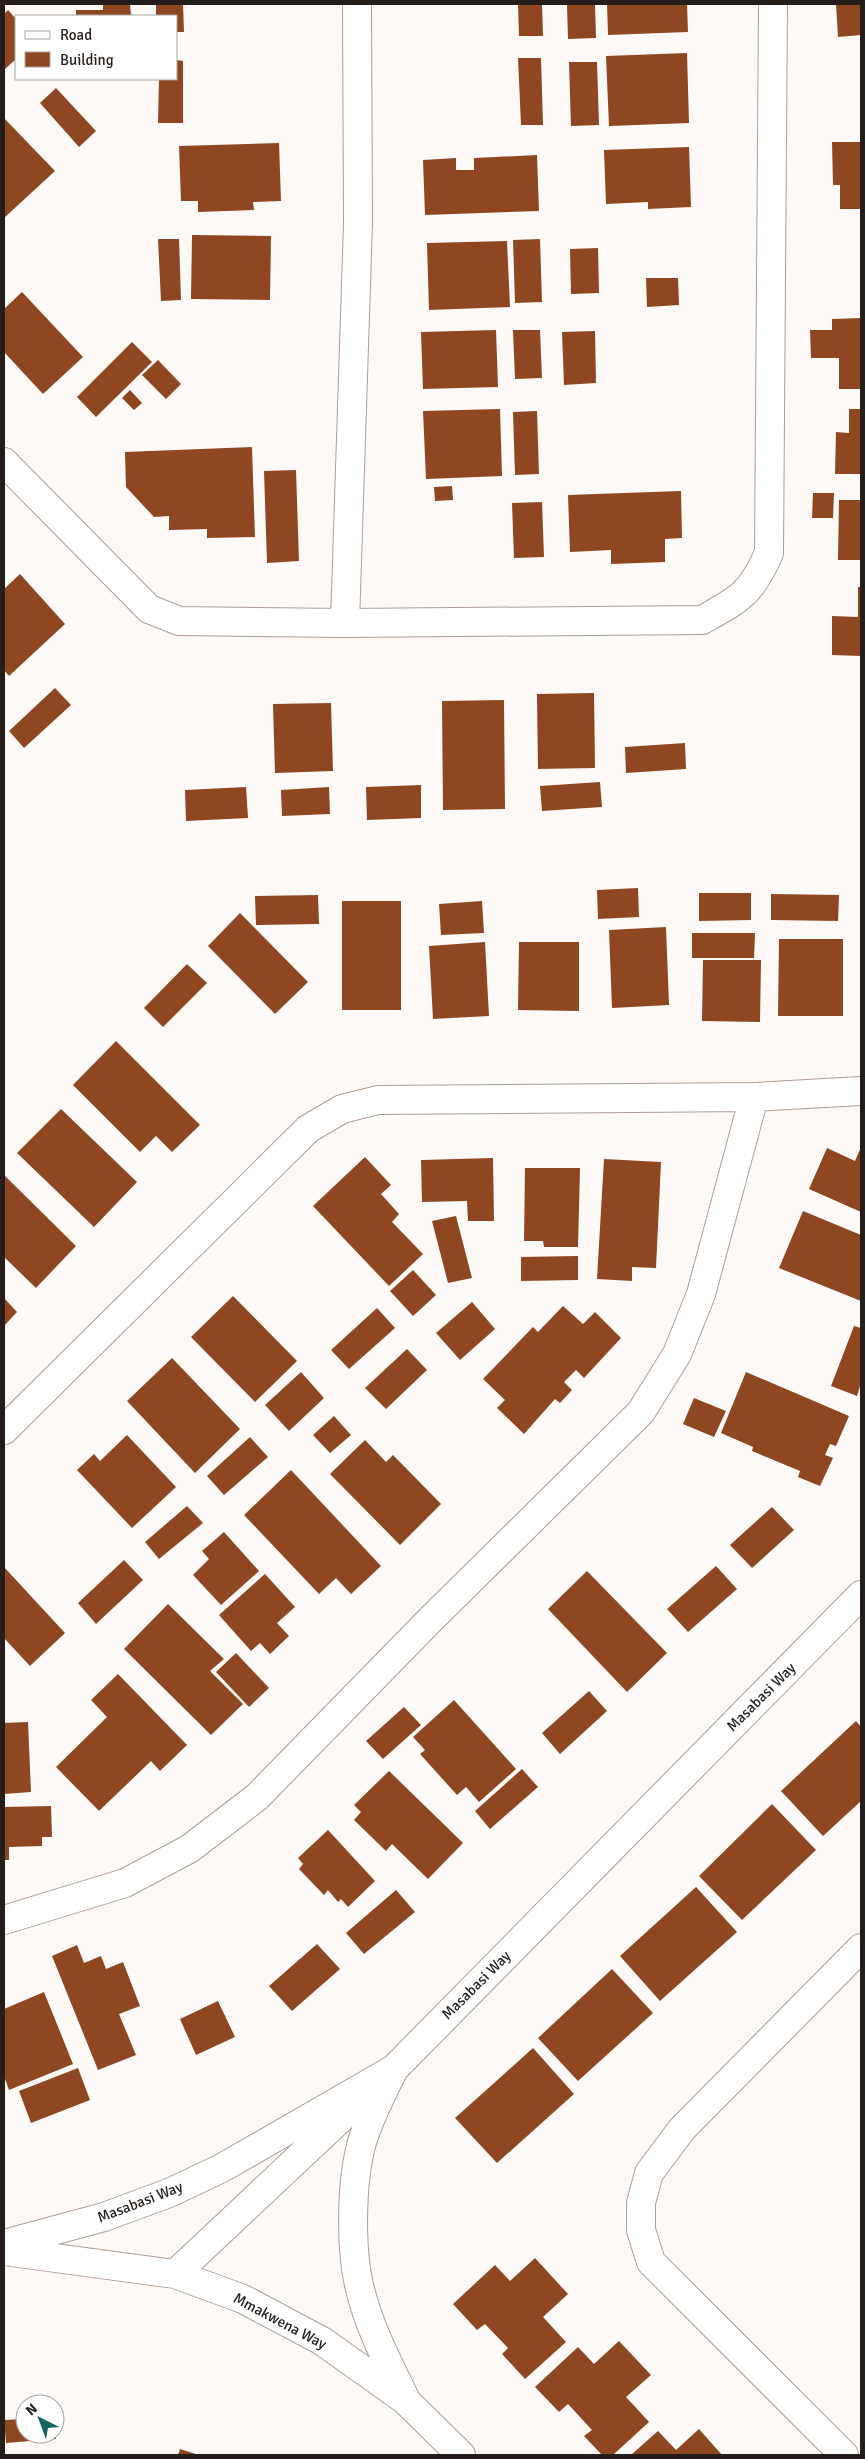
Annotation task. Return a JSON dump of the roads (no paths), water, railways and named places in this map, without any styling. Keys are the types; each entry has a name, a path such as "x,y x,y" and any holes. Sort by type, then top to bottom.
{"street":[{"path":"346,623 358,223 357,4"},
{"path":"4,462 149,609 179,621 346,623 702,620 737,601 757,580 769,553 773,4"},
{"path":"4,1430 308,1129 342,1109 378,1100 754,1097 861,1090"},
{"path":"4,1920 124,1883 189,1849 257,1797 431,1619 641,1412 677,1354 701,1294 754,1097"},
{"name":"Masabasi Way","path":"4,2244 104,2217 169,2193 222,2168 394,2069 861,1596"},
{"path":"844,2455 651,2262 641,2230 641,2203 649,2173 682,2130 861,1948"},
{"path":"175,2274 394,2069"},
{"path":"394,2069 374,2107 362,2144 353,2201 354,2250 359,2288 372,2327 405,2400"},
{"name":"Mmakwena Way","path":"4,2251 175,2274 243,2299 322,2341 405,2400 461,2455"}]}
